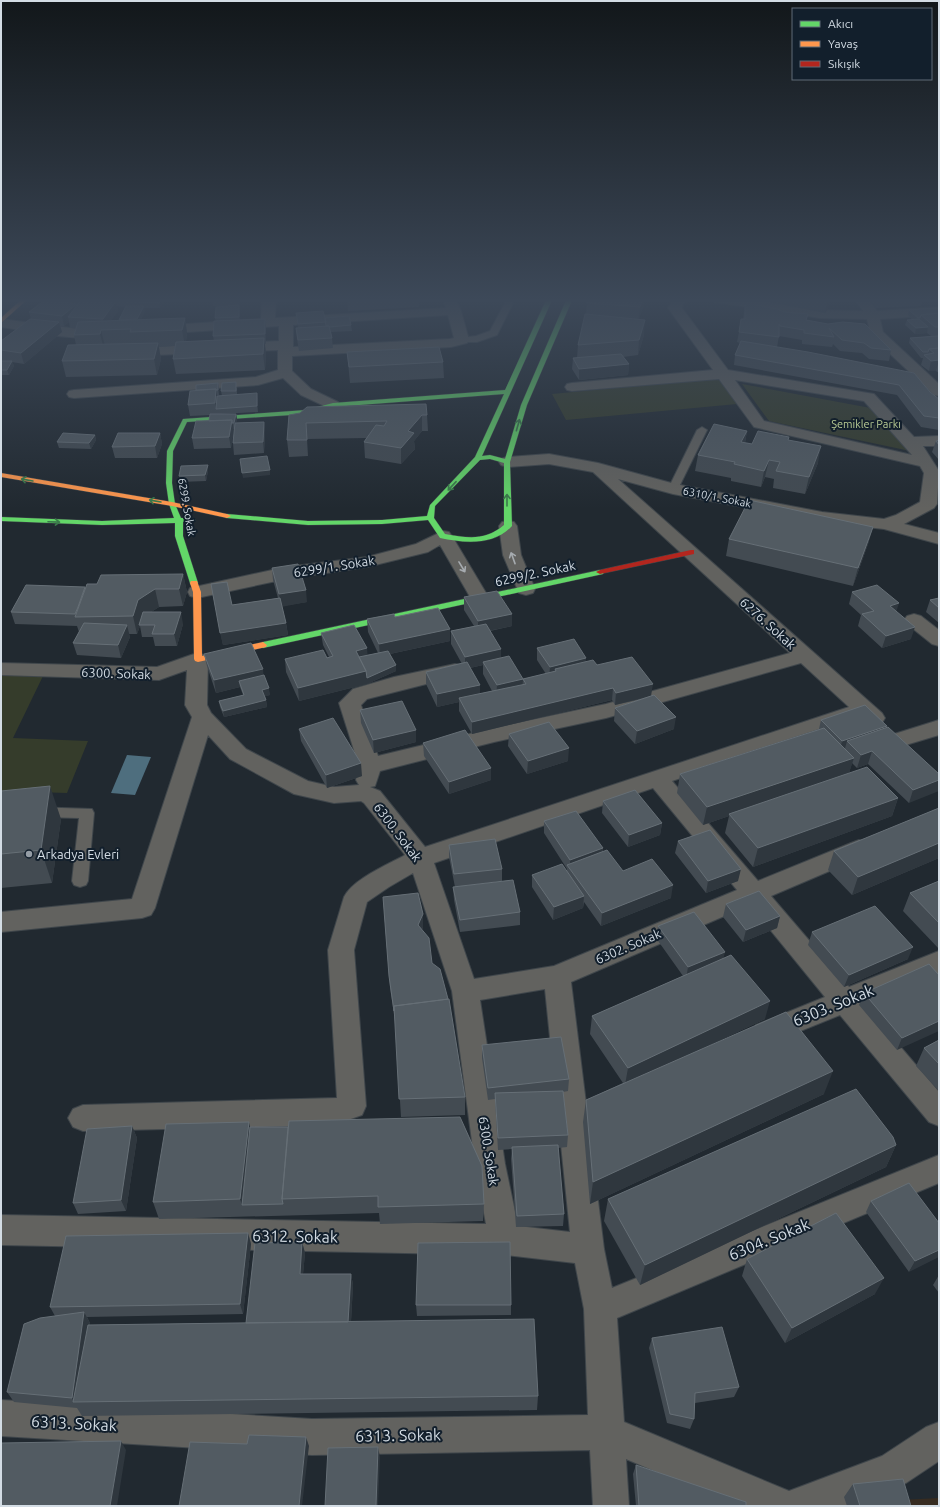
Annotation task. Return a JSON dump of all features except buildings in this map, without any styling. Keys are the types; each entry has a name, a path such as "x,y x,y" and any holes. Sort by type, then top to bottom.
{"main road":[{"path":"520,368 511,388 507,392 478,458 432,506 430,518 443,536 458,540 481,541 501,533 508,526 508,462 524,405 541,368"},
{"name":"6299. Sokak","path":"198,659 197,592 179,536 178,521 172,504 169,483 170,451 185,420 306,412 333,405 507,392"},
{"path":"478,458 490,457 508,462"},
{"path":"1,475 172,504 221,516 308,523 382,522 430,518"},
{"path":"1,519 102,523 178,521 221,516"},
{"name":"6299/2. Sokak","path":"198,659 691,552"}],"street":[{"path":"285,368 285,372 306,392 333,405"},
{"path":"719,368 759,424 926,463"},
{"path":"914,368 939,392"},
{"path":"74,394 258,381 285,372"},
{"name":"6310/1. Sokak","path":"508,462 549,459 598,468 673,489 822,516 885,524 902,519 928,504 932,473 910,442 869,397 723,374 572,387"},
{"path":"910,442 939,441"},
{"name":"6276. Sokak","path":"598,468 804,656 916,755"},
{"path":"885,524 939,539"},
{"path":"508,526 512,555 526,588"},
{"path":"443,536 480,598"},
{"name":"6299/1. Sokak","path":"197,592 286,574 367,562 422,548 443,536"},
{"path":"914,620 939,640"},
{"path":"370,766 494,735 606,711 804,656"},
{"name":"6300. Sokak","path":"1,669 159,674 198,659 196,705 203,717 238,754 302,788 334,795 364,793 372,798 420,858 465,991 490,1164 505,1240"},
{"path":"364,793 370,766 350,703 360,694 394,684 455,670"},
{"path":"82,1118 334,1112 352,1106 341,950 356,897 380,880 420,858 863,709"},
{"path":"1,922 142,908 203,717"},
{"path":"899,740 939,727"},
{"path":"657,778 939,1113"},
{"name":"6302. Sokak","path":"465,991 557,976 652,935 755,894 882,839"},
{"name":"6303. Sokak","path":"744,1042 939,962"},
{"path":"557,976 583,1111 588,1249 600,1309 605,1432 611,1506"},
{"name":"6304. Sokak","path":"600,1309 939,1169"},
{"name":"6312. Sokak","path":"1,1230 505,1240 588,1249"},
{"name":"6313. Sokak","path":"1,1418 312,1437 605,1432 780,1506"},
{"path":"797,1506 893,1470 939,1440"}],"lane":[{"path":"673,489 702,430"},
{"path":"1,811 88,813 80,882"}],"shaded area":[{"path":"939,1498 939,1506 820,1506 824,1504"}],"green space":[{"path":"721,378 737,404 566,420 552,394"},
{"name":"Şemikler Parkı","path":"742,384 876,409 910,451 769,421"},
{"path":"1,675 43,676 13,738 88,741 67,793 1,791"}],"water":[{"path":"127,755 151,757 135,795 111,793"}],"traffic: fast":[{"path":"478,458 518,368"},
{"path":"507,462 524,405 540,368"},
{"path":"194,583 179,536 179,521 172,504 169,483 170,451 185,420 306,412 333,405 507,392"},
{"path":"490,457 507,462 508,526 501,532 485,539 469,540 443,536 430,518 432,506 478,458 490,457"},
{"path":"227,516 308,523 382,522 430,518"},
{"path":"1,519 102,523 192,520"},
{"path":"263,645 600,572"}],"traffic: slow":[{"path":"1,475 172,504 227,516"},
{"path":"194,583 197,592 198,659 263,645"}],"traffic: jam":[{"path":"600,572 691,552"}],"place":[{"name":"Arkadya Evleri","path":"29,854"}]}
